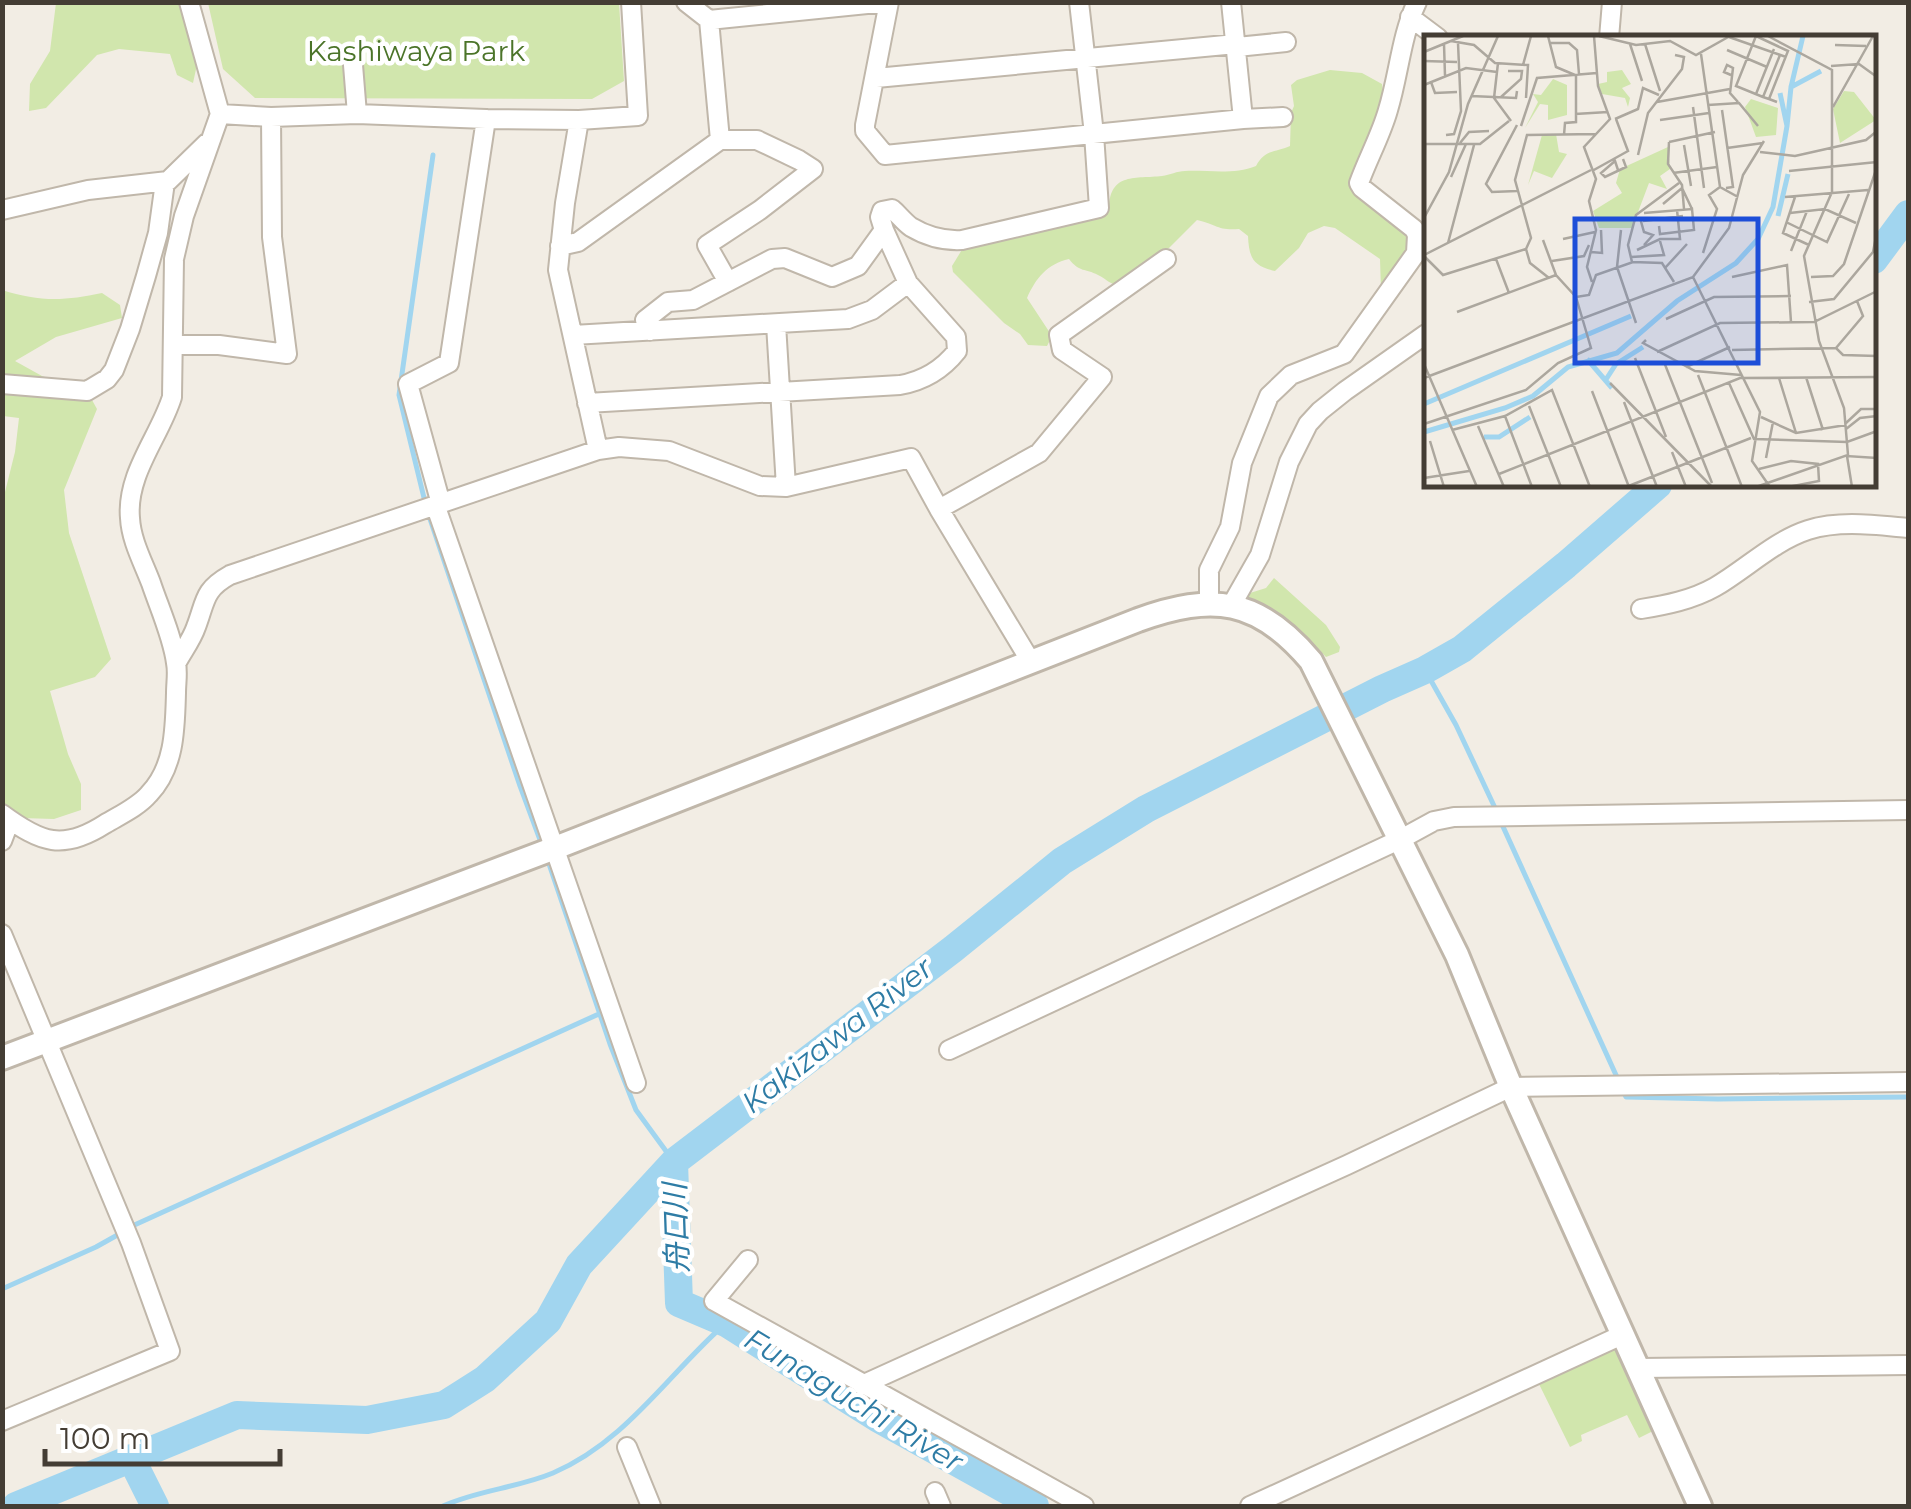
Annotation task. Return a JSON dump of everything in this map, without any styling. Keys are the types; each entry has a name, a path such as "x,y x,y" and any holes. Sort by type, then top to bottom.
{"street":[{"path":"2,841 6,817 48,840 72,841 89,835 148,795 160,780 172,750 176,662 134,541 130,500 134,481 172,397 177,237 220,114 189,2"},
{"path":"220,114 271,118 357,114 579,120 638,116 631,2"},
{"path":"686,2 710,20 888,2 866,131 885,155 1283,117"},
{"path":"587,403 914,382 950,361 958,352 956,337 908,282 884,230 882,211 886,208 896,212 910,226 949,241 1099,208 1080,2"},
{"path":"1232,2 1244,119"},
{"path":"1609,35 1612,2"},
{"path":"1413,10 1435,35"},
{"path":"1220,604 1210,570 1230,527 1242,463 1269,396 1291,375 1344,354 1416,252 1418,235 1414,229 1359,183 1379,140 1413,10"},
{"path":"710,20 720,140"},
{"path":"876,78 1286,42"},
{"path":"353,64 357,114"},
{"path":"174,345 219,345 287,354 272,237 271,118"},
{"path":"486,119 449,363 408,384 439,506 636,1083"},
{"path":"579,120 559,277 598,450"},
{"path":"2,210 110,186 171,180 210,140"},
{"path":"560,246 578,242 720,140 758,140 813,168 708,245 728,282"},
{"path":"2,384 87,391 107,379 130,330 146,276 158,233 165,182"},
{"path":"650,331 645,320 668,302 693,300 779,257 821,274 841,275 864,260 884,230"},
{"path":"939,509 1040,453 1102,377 1062,350 1060,335 1166,259"},
{"path":"573,335 848,319 862,315 908,282"},
{"path":"776,324 786,487"},
{"path":"1220,604 1260,555 1289,462 1308,424 1320,411 1424,335"},
{"path":"176,662 198,625 204,600 218,582 269,561 598,450 619,447 670,451 760,486 786,487 911,458 1031,662"},
{"path":"1641,609 1677,603 1712,589 1805,531 1846,524 1908,528"},
{"path":"2,1058 1166,610 1220,604 1245,610 1294,640 1312,661 1457,955 1511,1087 1700,1506"},
{"path":"949,1050 1434,821 1454,817 1908,810"},
{"path":"2,934 131,1243 170,1351 2,1420"},
{"path":"862,1385 1511,1087 1908,1082"},
{"path":"748,1260 714,1301 1084,1506"},
{"path":"1250,1506 1622,1335"},
{"path":"1639,1368 1908,1366"},
{"path":"627,1447 651,1506"}],"green space":[{"path":"56,3 187,3 198,60 193,83 177,75 170,54 119,49 97,55 46,108 29,111 30,84 50,51"},
{"name":"Kashiwaya Park","path":"208,3 619,3 624,81 592,99 255,98 223,69"},
{"path":"1330,70 1362,73 1382,84 1378,119 1355,180 1412,236 1413,248 1381,290 1380,259 1335,228 1324,226 1308,233 1299,248 1275,271 1254,260 1248,236 1239,229 1197,220 1160,257 1121,286 1069,259 1048,268 1027,298 1052,336 1047,346 1028,345 953,272 952,266 963,248 1036,227 1066,226 1097,215 1109,208 1114,188 1126,180 1256,166 1266,154 1290,146 1294,106 1291,85"},
{"path":"2,290 52,299 102,293 120,305 122,318 56,337 15,361 42,376 87,391 97,409 64,490 69,533 111,659 95,677 50,691 81,784 81,810 54,819 21,818 3,803 2,504 19,418 3,416"},
{"path":"1274,578 1326,625 1340,647 1339,652 1326,657 1296,626 1247,601 1250,593 1266,588"},
{"path":"1617,1346 1655,1430 1639,1438 1627,1415 1581,1435 1582,1441 1570,1447 1538,1382"}],"waterway":[{"path":"425,502 399,395 433,155"},
{"name":"Kakizawa River","path":"1876,257 1908,214"},
{"name":"Kakizawa River","path":"16,1506 237,1415 367,1420 444,1405 485,1379 548,1321 579,1265 674,1162 1062,861 1146,809 1462,649 1655,488"},
{"path":"428,513 543,848"},
{"path":"1425,670 1496,810"},
{"path":"1500,820 1626,1097 1908,1097"},
{"path":"547,858 636,1110 674,1162"},
{"path":"130,1227 601,1013"},
{"name":"Funaguchi River","path":"674,1162 679,1303 726,1323 877,1418 1035,1506"},
{"path":"2,1289 121,1233"},
{"path":"443,1506 539,1478 579,1460 625,1425 726,1323"},
{"path":"131,1458 155,1506"}],"water label":[{"name":"舟口川","path":"676,1228"}]}
